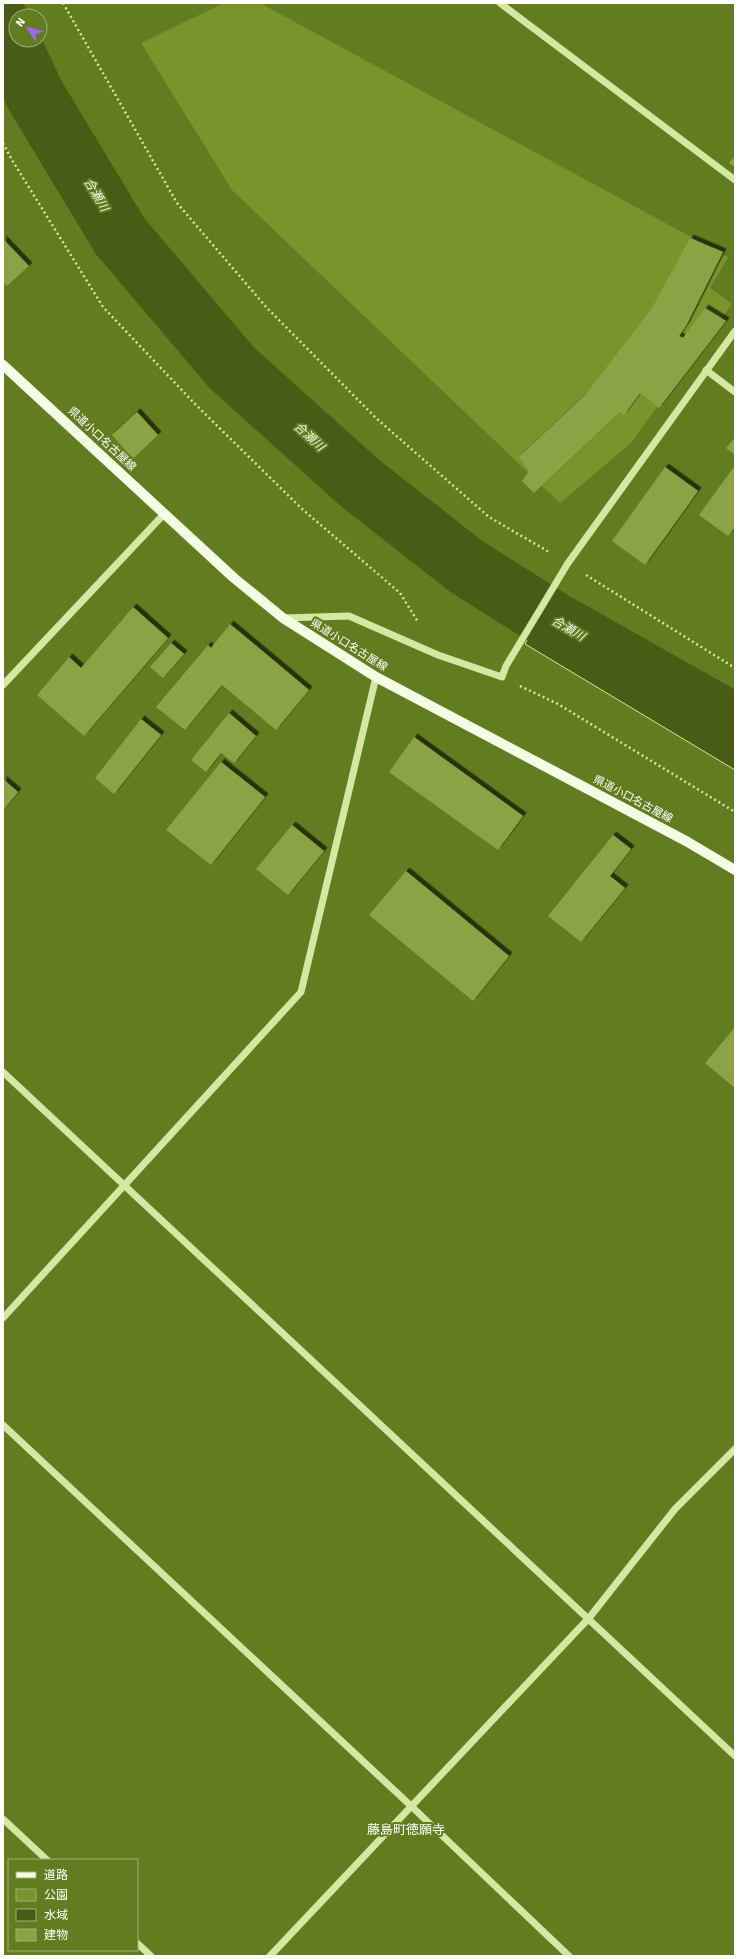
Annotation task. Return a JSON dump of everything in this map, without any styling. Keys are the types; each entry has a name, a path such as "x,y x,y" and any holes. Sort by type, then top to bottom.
{"main road":[{"name":"県道小口名古屋線","path":"3,364 234,578 283,618 376,677 686,841 735,870"}],"street":[{"path":"500,3 735,180"},
{"path":"283,618 349,616 438,655 502,676 506,666 568,563 735,331"},
{"path":"706,370 735,392"},
{"path":"3,685 165,513"},
{"path":"3,1318 126,1186 301,992 376,677"},
{"path":"3,1072 735,1756"},
{"path":"3,1425 410,1805 569,1956"},
{"path":"270,1956 410,1805 589,1618 675,1509 735,1449"},
{"path":"3,1819 46,1859"},
{"path":"138,1944 150,1956"}],"path":[{"path":"63,3 177,203 267,308 377,419 489,517 568,563 735,668"},
{"path":"3,143 103,307 196,405 301,508 400,593 438,655"},
{"path":"502,676 558,704 735,812"}],"green space":[{"path":"224,3 260,3 728,257 710,288 732,304 631,443 560,503 232,190 141,43"}],"water":[{"path":"557,589 735,698 735,770 525,644"}],"building":[{"path":"735,156 735,167 729,163"},
{"path":"690,238 723,252 687,324 679,336 683,338 705,308 726,321 659,408 640,393 624,415 620,412 534,493 522,481 529,471 519,457 585,395 652,308"},
{"path":"3,239 29,266 7,286 3,282"},
{"path":"137,412 158,435 133,459 112,435"},
{"path":"735,437 735,455 726,448"},
{"path":"665,467 698,491 645,565 612,541"},
{"path":"733,468 735,469 735,527 728,536 699,515"},
{"path":"133,607 168,638 84,736 37,695 69,657 81,668"},
{"path":"230,624 309,690 276,730 222,685 185,730 156,707 208,645 211,648"},
{"path":"171,643 184,654 163,678 150,667"},
{"path":"229,713 256,736 234,763 221,753 206,772 191,760"},
{"path":"141,719 161,735 114,794 95,778"},
{"path":"414,737 523,816 498,850 389,772"},
{"path":"221,762 265,797 211,865 166,830"},
{"path":"3,779 18,792 3,810"},
{"path":"292,825 324,851 288,895 256,869"},
{"path":"613,835 631,849 610,876 625,888 581,942 548,916"},
{"path":"406,871 509,956 473,1001 369,915"},
{"path":"735,1027 735,1088 705,1063"}],"waterway":[{"name":"合瀬川","path":"3,27 35,95 120,236 232,368 360,483 467,567 553,621 735,724"}],"district":[{"name":"藤島町徳願寺","path":"406,1830"}]}
